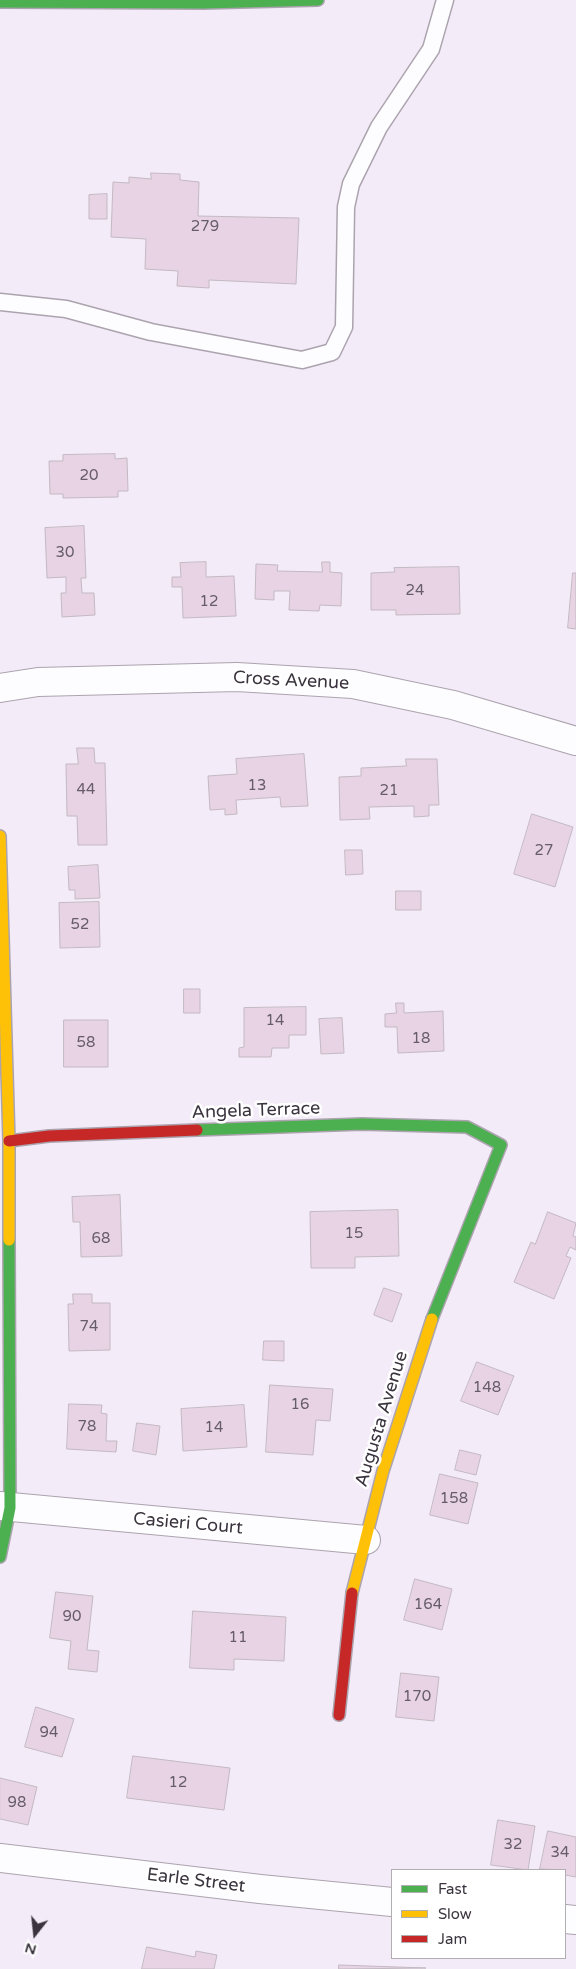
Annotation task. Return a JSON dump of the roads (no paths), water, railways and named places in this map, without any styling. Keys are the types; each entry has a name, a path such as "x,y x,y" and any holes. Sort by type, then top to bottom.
{"street":[{"path":"0,2 203,3 318,0"},
{"name":"Cross Avenue","path":"0,688 38,682 237,677 353,684 453,705 576,741"},
{"path":"0,836 9,1141 5,1507 0,1557"},
{"name":"Angela Terrace","path":"9,1141 49,1136 362,1124 467,1127 501,1145"},
{"name":"Augusta Avenue","path":"339,1715 352,1593 383,1471 435,1308 501,1145"},
{"name":"Casieri Court","path":"5,1507 366,1540"},
{"name":"Earle Street","path":"0,1858 260,1889 391,1902"}],"lane":[{"path":"0,302 66,309 152,332 302,360 332,352 344,327 346,207 351,184 379,127 431,49 445,0"}]}
